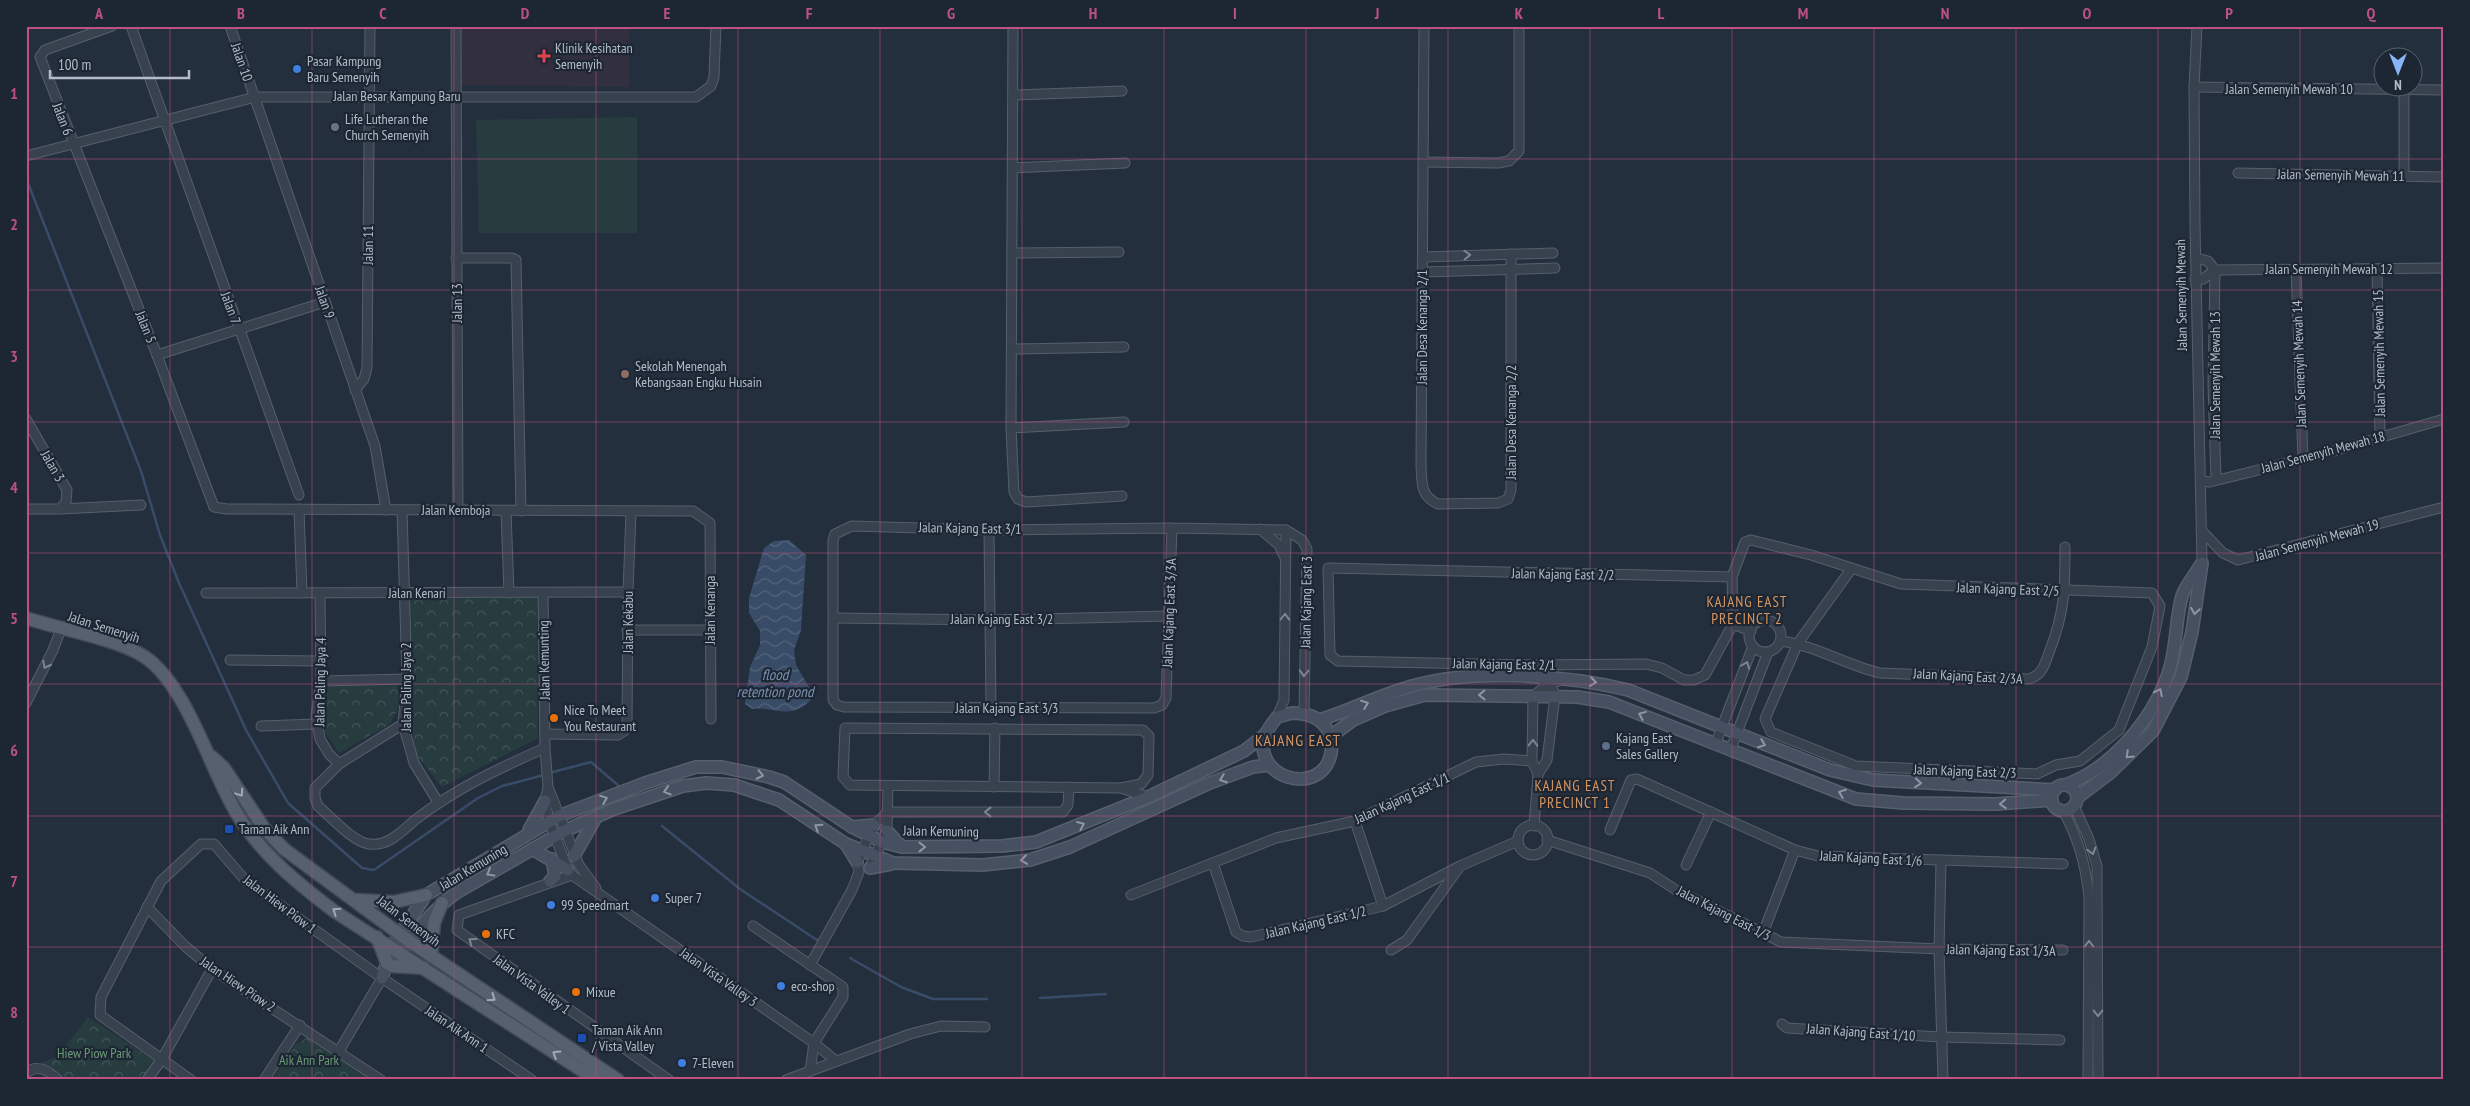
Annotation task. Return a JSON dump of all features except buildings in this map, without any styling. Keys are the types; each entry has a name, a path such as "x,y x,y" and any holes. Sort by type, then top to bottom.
{"main road":[{"name":"Jalan Semenyih","path":"26,618 128,648 145,657 163,674 174,690 210,755 216,774 236,813 276,862 314,895 597,1080"},
{"name":"Jalan Semenyih","path":"210,755 224,768 264,828 284,849 430,956 618,1080"},
{"path":"356,900 394,902 426,896"},
{"path":"430,956 434,923 442,903"},
{"path":"377,937 390,965 424,968"}],"street":[{"name":"Jalan 6","path":"73,144 40,55 45,50 112,26"},
{"name":"Jalan 7","path":"131,26 163,120 299,495"},
{"name":"Jalan 10","path":"230,26 255,97"},
{"name":"Jalan 11","path":"355,390 364,379 367,368 370,26"},
{"name":"Jalan 13","path":"456,26 458,510"},
{"name":"Jalan Besar Kampung Baru","path":"27,156 255,97 696,97 711,86 714,77 716,26"},
{"path":"1013,26 1011,428 1014,492 1018,500 1026,502 1122,496"},
{"name":"Jalan Desa Kenanga 2/1","path":"1422,492 1424,26"},
{"path":"1424,162 1498,163 1509,161 1519,151 1519,26"},
{"name":"Jalan Semenyih Mewah","path":"2063,810 2076,802 2110,773 2153,731 2181,677 2192,632 2202,563 2194,87 2197,26"},
{"name":"Jalan Semenyih Mewah 10","path":"2194,87 2203,89 2372,90"},
{"path":"1013,95 1122,90"},
{"name":"Jalan Semenyih Mewah 10","path":"2422,90 2444,90"},
{"name":"Jalan 9","path":"255,97 375,446 386,510"},
{"path":"2404,98 2404,176"},
{"name":"Jalan 5","path":"73,144 158,355 210,501 219,509"},
{"path":"1013,168 1125,163"},
{"name":"Jalan Semenyih Mewah 11","path":"2238,173 2444,177"},
{"path":"1012,253 1119,252"},
{"path":"1422,257 1553,253"},
{"name":"Jalan Desa Kenanga 2/2","path":"1422,492 1429,500 1438,504 1498,503 1508,499 1511,490 1511,254"},
{"path":"456,258 512,258 516,260 521,511"},
{"path":"2196,258 2208,261 2212,273"},
{"path":"1423,272 1555,268"},
{"name":"Jalan Semenyih Mewah 12","path":"2196,279 2212,273 2296,268 2444,268"},
{"name":"Jalan Semenyih Mewah 14","path":"2296,268 2303,459"},
{"name":"Jalan Semenyih Mewah 15","path":"2377,269 2380,436"},
{"name":"Jalan Semenyih Mewah 13","path":"2212,273 2216,480"},
{"path":"158,355 325,302"},
{"path":"1012,349 1124,347"},
{"name":"Jalan 3","path":"26,419 67,490 66,502 60,509"},
{"name":"Jalan Semenyih Mewah 18","path":"2201,481 2216,480 2303,459 2444,419"},
{"path":"1011,428 1124,422"},
{"path":"26,509 141,505"},
{"name":"Jalan Semenyih Mewah 19","path":"2202,530 2223,553 2238,560 2444,507"},
{"name":"Jalan Kemboja","path":"219,509 693,511"},
{"path":"300,509 302,593"},
{"name":"Jalan Paling Jaya 2","path":"402,510 407,679 403,724 414,763 438,802"},
{"path":"506,511 509,593"},
{"name":"Jalan Kenanga","path":"693,511 710,523 711,719"},
{"name":"Jalan Kekabu","path":"545,734 618,735 624,731 627,725 631,512"},
{"name":"Jalan Kajang East 3/1","path":"844,707 837,705 833,700 835,618 833,540 835,534 842,530 852,526 882,526 989,530 1172,528 1286,530"},
{"name":"Jalan Kajang East 3/3A","path":"1166,698 1172,528"},
{"name":"Jalan Kajang East 3","path":"1260,529 1279,545 1285,559"},
{"path":"989,530 991,708"},
{"name":"Jalan Kajang East 3","path":"1277,717 1284,700 1286,530"},
{"name":"Jalan Kajang East 3","path":"1286,530 1302,540 1307,549 1304,713"},
{"name":"Jalan Kajang East 2/5","path":"1732,578 1745,542 1751,540 1811,555 1902,584 2152,593 2160,606"},
{"name":"Jalan Kajang East 2/3A","path":"1798,644 1863,669 1880,673 2028,679 2037,677 2043,670 2061,622 2065,591 2066,547"},
{"path":"1319,720 1414,685 1443,679 1534,678 1596,682 1628,690 1830,770 1872,780 2057,792 2103,765 2128,741 2144,720 2168,675 2178,628 2182,595 2202,563"},
{"name":"Jalan Kajang East 2/2","path":"1328,568 1732,578"},
{"name":"Jalan Kajang East 2/1","path":"1328,568 1330,655 1338,661 1531,665 1646,664 1662,668 1684,680 1694,680 1704,675 1733,624"},
{"path":"1780,641 1798,644 1852,568"},
{"path":"1732,578 1733,624 1751,631"},
{"name":"Jalan Kenari","path":"206,593 628,592"},
{"name":"Jalan Paling Jaya 4","path":"320,593 321,681 316,715 320,739 329,754 339,764"},
{"name":"Jalan Kemunting","path":"543,593 545,748 548,784"},
{"name":"Jalan Kajang East 2/3","path":"1798,644 1765,719 1771,732 1856,766 2038,774 2056,765 2080,761 2119,730 2152,647 2160,606"},
{"name":"Jalan Kajang East 3/2","path":"835,618 990,620 1169,616"},
{"path":"1761,621 1771,622 1781,632 1780,641 1776,648 1768,652 1762,652 1754,646 1750,639 1751,631 1761,621"},
{"path":"27,702 53,650 61,629"},
{"path":"628,630 710,630"},
{"path":"1715,745 1754,646"},
{"path":"1730,751 1768,652"},
{"path":"230,660 320,661"},
{"path":"1534,678 1553,690 1555,696 1547,760 1538,774 1534,826"},
{"path":"321,681 407,679"},
{"path":"1533,696 1547,685 1564,679"},
{"path":"1330,737 1353,720 1385,706 1426,695 1578,697 1609,702 1856,799 1903,803 1996,804 2072,788 2097,866 2098,1080"},
{"path":"1533,696 1532,761 1538,774"},
{"name":"Jalan Kajang East 3/3","path":"844,707 1154,708 1162,705 1166,698"},
{"path":"1292,713 1304,713 1319,720 1330,737 1330,758 1317,775 1307,779 1291,779 1276,773 1269,765 1265,755 1266,734 1277,717 1292,713"},
{"path":"261,726 317,724"},
{"path":"403,724 339,764 315,788 314,798 318,806 362,843 372,845 389,841 438,802 475,780 545,748"},
{"path":"845,728 995,728 1143,730 1149,736 1148,775 1141,784 1121,788 850,785 843,777 845,728"},
{"path":"994,786 995,728"},
{"name":"Jalan Kemuning","path":"404,938 426,896 525,835 554,819 645,783 696,767 722,767 784,782 852,826 882,842 902,847 1002,846 1036,842 1148,797 1244,752 1266,734"},
{"name":"Jalan Kajang East 1/1","path":"1132,895 1276,838 1355,822 1476,762 1504,759 1532,761"},
{"name":"Jalan Kemuning","path":"404,938 442,903 559,834 614,809 683,786 706,783 734,785 779,800 846,844 864,862 983,864 1030,860 1070,847 1210,783 1253,767 1269,765"},
{"name":"Jalan Kajang East 1/6","path":"1610,830 1631,780 1634,779 1795,850 1818,856 2063,864"},
{"path":"525,835 534,825 545,801 548,784"},
{"path":"548,784 554,819"},
{"path":"864,862 882,842 887,831 888,786"},
{"path":"810,965 852,890 864,862 869,836 874,825 888,812 1063,812 1068,805 1068,787"},
{"path":"1121,788 1148,797"},
{"path":"2057,792 2056,807 2063,810 2078,839 2086,872 2089,897 2088,1080"},
{"path":"545,801 554,819 570,872"},
{"path":"1686,865 1711,812"},
{"path":"574,856 582,838 596,818"},
{"path":"1355,822 1383,906"},
{"path":"852,826 874,825"},
{"path":"1534,826 1542,829 1547,840 1543,851 1531,855 1521,849 1518,841 1522,830 1534,826"},
{"path":"887,831 902,847"},
{"name":"Jalan Vista Valley 3","path":"559,834 601,894"},
{"name":"Jalan Kajang East 1/3","path":"1547,840 1650,873 1676,890 1781,942 1939,949"},
{"name":"Jalan Kajang East 1/2","path":"1213,863 1236,932 1243,936 1251,937 1383,906 1460,866 1518,841"},
{"name":"Jalan Hiew Piow 1","path":"162,1059 100,1015 101,997 136,933 161,881 201,844 214,844 245,880 382,978"},
{"path":"532,849 570,872"},
{"path":"1763,933 1795,850"},
{"path":"550,881 555,876 552,860"},
{"path":"1941,861 1939,949 1943,1080"},
{"path":"1390,950 1406,940 1460,866"},
{"name":"Jalan Vista Valley 3","path":"570,872 814,1043 836,1061"},
{"name":"Jalan Vista Valley 1","path":"570,872 459,915 457,930 669,1080"},
{"name":"Jalan Hiew Piow 2","path":"147,907 185,946 212,969 300,1025 380,1080"},
{"path":"753,926 843,987 843,998 814,1043 810,1071"},
{"path":"339,1051 404,938"},
{"name":"Jalan Kajang East 1/3A","path":"1939,949 2063,950"},
{"path":"148,1080 162,1059 212,969"},
{"name":"Jalan Aik Ann 1","path":"382,978 532,1080"},
{"name":"Jalan Kajang East 1/10","path":"1782,1024 1787,1028 1941,1037 2060,1040"},
{"path":"264,1080 300,1025"},
{"path":"786,1080 910,1034 941,1026 985,1027"},
{"path":"162,1059 191,1080"},
{"path":"26,1073 37,1068 49,1071 58,1080"}],"shaded area":[{"name":"Klinik Kesihatan Semenyih","path":"460,26 629,26 629,87 459,85"}],"green space":[{"path":"637,117 637,233 479,233 476,120"},
{"path":"537,597 538,738 442,787 416,754 413,744 411,599"},
{"path":"397,683 399,706 390,724 339,753 325,733 325,684"},
{"name":"Hiew Piow Park","path":"88,1017 156,1062 143,1080 65,1080 42,1062 57,1057"},
{"name":"Aik Ann Park","path":"307,1038 318,1043 372,1080 272,1080 296,1044"}],"water":[{"name":"flood retention pond","path":"789,540 806,555 801,630 794,650 796,665 809,687 811,700 796,710 752,709 745,704 750,667 760,645 760,631 749,613 749,598 764,548 774,541"}],"waterway":[{"path":"26,178 141,471 160,535 179,583 246,730 288,803 362,868 374,870 478,798 502,786 544,775"},
{"path":"549,773 591,762 619,786"},
{"path":"662,826 740,889 817,940"},
{"path":"850,958 901,987 933,999 987,999"},
{"path":"1040,998 1106,994"}],"place":[{"name":"Klinik Kesihatan Semenyih","path":"544,56"},
{"name":"Pasar Kampung Baru Semenyih","path":"297,69"},
{"name":"Life Lutheran the Church Semenyih","path":"335,127"},
{"name":"Sekolah Menengah Kebangsaan Engku Husain","path":"625,374"},
{"name":"Nice To Meet You Restaurant","path":"554,718"},
{"name":"Kajang East Sales Gallery","path":"1606,746"},
{"name":"Taman Aik Ann","path":"229,829"},
{"name":"Super 7","path":"655,898"},
{"name":"99 Speedmart","path":"551,905"},
{"name":"KFC","path":"486,934"},
{"name":"eco-shop","path":"781,986"},
{"name":"Mixue","path":"576,992"},
{"name":"Taman Aik Ann / Vista Valley","path":"582,1038"},
{"name":"7-Eleven","path":"682,1063"}],"district":[{"name":"KAJANG EAST PRECINCT 2","path":"1747,610"},
{"name":"KAJANG EAST","path":"1298,740"},
{"name":"KAJANG EAST PRECINCT 1","path":"1575,794"}]}
